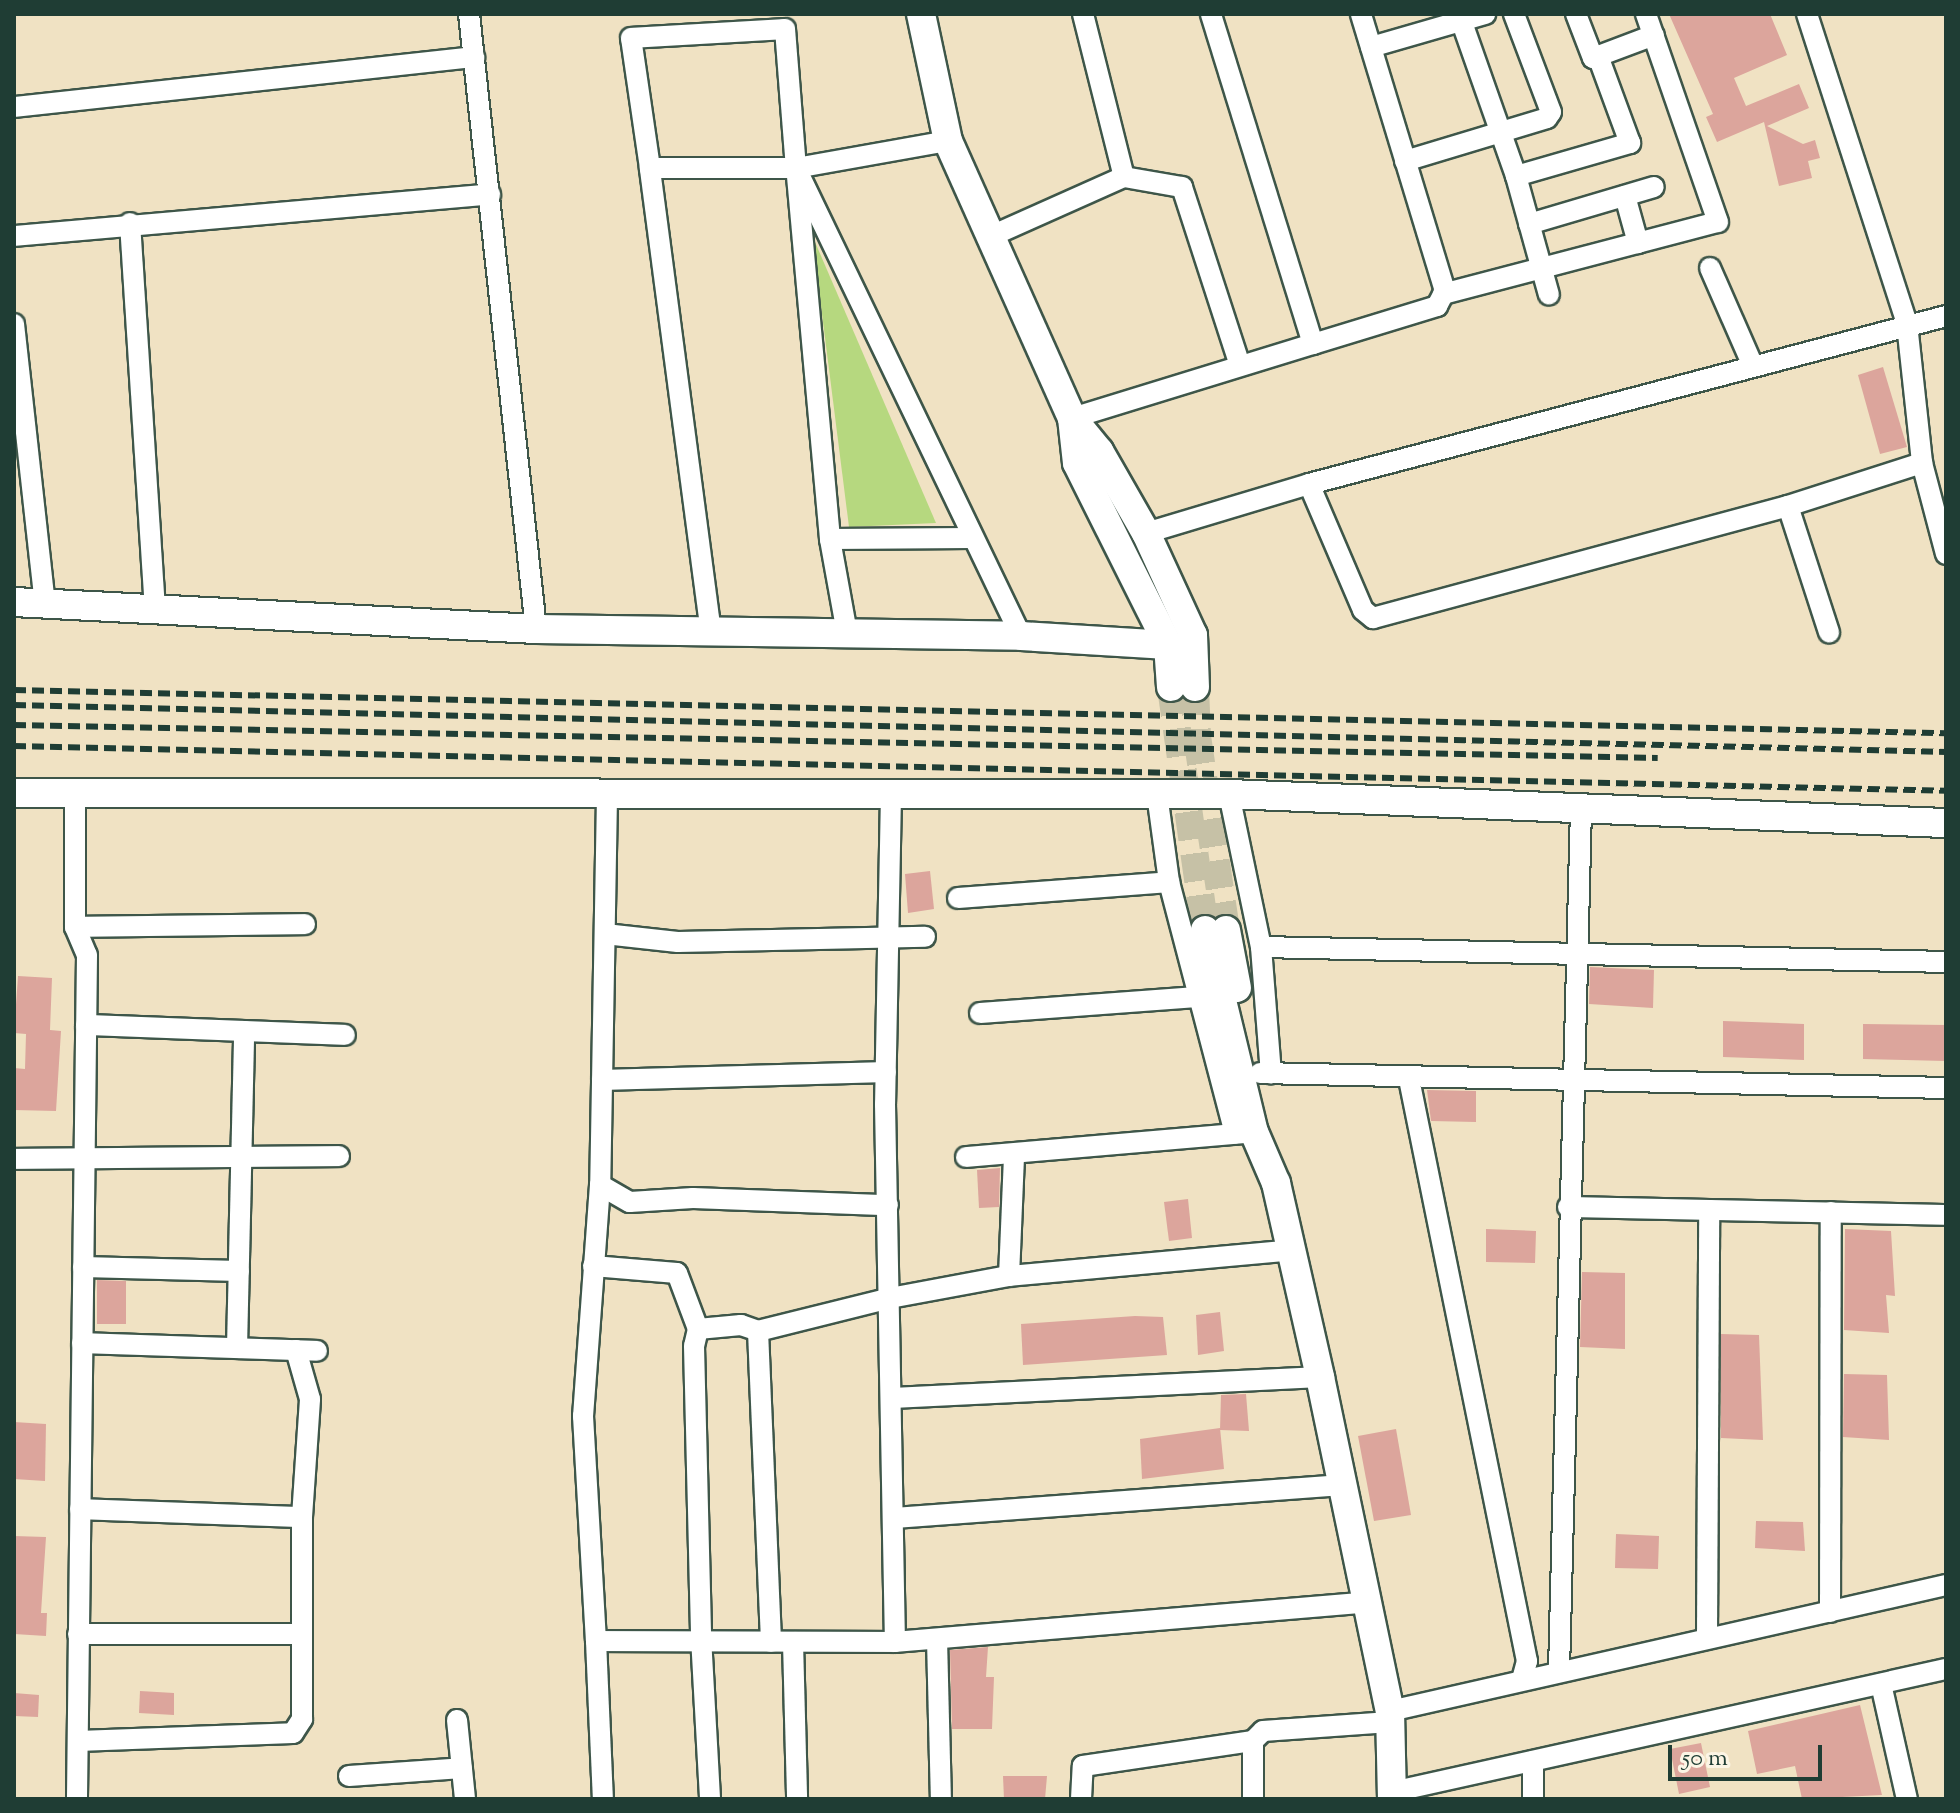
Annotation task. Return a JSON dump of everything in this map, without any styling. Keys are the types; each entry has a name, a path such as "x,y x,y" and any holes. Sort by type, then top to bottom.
{"street":[{"path":"469,14 536,629"},
{"path":"921,14 948,141 989,237 1072,418 1099,451 1146,533 1193,635 1183,687 1168,645 1077,463 1072,418"},
{"path":"1083,14 1124,177"},
{"path":"1211,14 1313,344"},
{"path":"1072,418 1437,306 1443,294 1361,14"},
{"path":"1371,47 1460,18 1485,14"},
{"path":"1405,161 1547,118 1551,112 1514,14"},
{"path":"1576,14 1593,58 1654,35"},
{"path":"1443,294 1718,222 1646,14"},
{"path":"1807,14 1907,324 1922,463 1946,554"},
{"path":"1460,18 1516,176 1549,295"},
{"path":"711,633 631,38 785,29 830,539 847,633"},
{"path":"1516,176 1630,143 1598,56"},
{"path":"14,107 474,57"},
{"path":"650,168 796,168 948,141"},
{"path":"796,168 971,538 1021,636"},
{"path":"989,237 1124,177 1182,187 1240,365"},
{"path":"1529,224 1654,187"},
{"path":"14,236 130,223 490,194"},
{"path":"1625,196 1638,243"},
{"path":"130,223 155,608"},
{"path":"1710,268 1753,366"},
{"path":"1146,533 1309,484 1946,316"},
{"path":"14,324 45,603"},
{"path":"1309,484 1363,610 1373,618 1788,506 1922,463"},
{"path":"1788,506 1829,632"},
{"path":"830,539 971,538"},
{"path":"14,602 536,629 1021,636 1168,645"},
{"path":"14,793 607,796 1229,794 1946,823"},
{"path":"75,793 75,927 87,955 77,1799"},
{"path":"891,794 886,1072 895,1642"},
{"path":"1157,794 1169,882 1200,997 1244,1133 1276,1183 1293,1250 1390,1717 1392,1796 1533,1761 1946,1669"},
{"path":"1229,794 1261,947 1260,1085 1244,1133"},
{"path":"603,1799 583,1416 600,1185 607,796"},
{"path":"1559,1671 1570,1081 1579,954 1581,808"},
{"path":"958,898 1169,882"},
{"path":"75,927 305,924"},
{"path":"1216,930 1281,1159 1276,1183"},
{"path":"605,934 678,942 925,937"},
{"path":"1261,947 1946,962"},
{"path":"980,1013 1200,997"},
{"path":"86,1025 345,1035"},
{"path":"237,1348 244,1031"},
{"path":"602,1080 886,1072"},
{"path":"1260,1085 1409,1079 1946,1088"},
{"path":"1409,1079 1527,1661 1522,1680"},
{"path":"966,1157 1014,1156 1244,1133"},
{"path":"14,1159 242,1154 339,1156"},
{"path":"1009,1276 1014,1156"},
{"path":"600,1185 630,1202 693,1198 888,1205"},
{"path":"1568,1207 1946,1215"},
{"path":"1707,1638 1709,1210"},
{"path":"1830,1612 1831,1212"},
{"path":"698,1329 741,1325 758,1331 890,1298 1009,1276 1293,1250"},
{"path":"593,1266 677,1273 698,1329 694,1346 710,1799"},
{"path":"83,1267 239,1271"},
{"path":"758,1331 771,1642"},
{"path":"82,1343 317,1351"},
{"path":"78,1741 293,1733 302,1719 302,1517 310,1399 296,1350"},
{"path":"892,1398 1320,1377"},
{"path":"894,1518 1343,1485"},
{"path":"80,1509 302,1517"},
{"path":"1081,1799 1083,1766 1253,1741 1263,1731 1390,1717 1559,1671 1946,1585"},
{"path":"596,1641 895,1642 1367,1602"},
{"path":"78,1634 300,1634"},
{"path":"937,1639 941,1799"},
{"path":"793,1642 797,1799"},
{"path":"1881,1684 1907,1799"},
{"path":"457,1720 465,1799"},
{"path":"1253,1741 1253,1799"},
{"path":"1533,1761 1533,1799"},
{"path":"349,1776 462,1768"}],"green space":[{"path":"812,235 936,523 849,527"}],"building":[{"path":"1669,14 1770,14 1787,55 1734,78 1746,106 1799,84 1809,108 1767,126 1803,144 1815,140 1820,158 1808,161 1812,178 1779,186 1764,122 1717,142 1706,117 1713,114"},
{"path":"1883,367 1907,447 1880,454 1858,375"},
{"path":"930,871 934,909 908,913 905,874"},
{"path":"1590,967 1654,970 1653,1008 1589,1004"},
{"path":"18,976 52,978 50,1030 61,1031 56,1111 14,1110 14,1068 25,1069 26,1034 14,1033"},
{"path":"1723,1021 1804,1024 1804,1060 1723,1057"},
{"path":"1863,1024 1946,1025 1946,1061 1863,1059"},
{"path":"1427,1090 1476,1091 1476,1122 1431,1121"},
{"path":"1000,1168 999,1207 979,1208 977,1170"},
{"path":"1188,1199 1192,1238 1169,1241 1164,1202"},
{"path":"1486,1229 1536,1231 1535,1263 1486,1262"},
{"path":"1845,1229 1891,1231 1895,1296 1886,1295 1889,1333 1844,1330"},
{"path":"1582,1272 1625,1273 1625,1349 1580,1347"},
{"path":"97,1280 126,1281 126,1324 97,1324"},
{"path":"1220,1312 1224,1351 1198,1355 1196,1315"},
{"path":"1163,1317 1167,1355 1023,1365 1021,1324"},
{"path":"1721,1334 1759,1335 1763,1440 1721,1438"},
{"path":"1844,1374 1887,1375 1889,1440 1843,1437"},
{"path":"1246,1394 1249,1431 1220,1430 1221,1395"},
{"path":"14,1422 46,1424 45,1481 14,1479"},
{"path":"1220,1428 1224,1469 1142,1479 1140,1439"},
{"path":"1396,1429 1411,1515 1374,1521 1358,1436"},
{"path":"1756,1521 1803,1522 1805,1551 1755,1548"},
{"path":"1616,1534 1659,1536 1658,1569 1615,1568"},
{"path":"14,1536 46,1537 41,1613 47,1613 46,1636 14,1634"},
{"path":"988,1647 986,1677 994,1677 992,1729 952,1729 950,1650"},
{"path":"140,1691 174,1693 174,1715 139,1713"},
{"path":"14,1693 39,1695 38,1717 14,1716"},
{"path":"1860,1705 1882,1795 1802,1799 1795,1766 1757,1774 1748,1731"},
{"path":"1701,1743 1710,1787 1679,1794 1670,1749"},
{"path":"1003,1776 1047,1776 1045,1799 1004,1799"}],"tunnel":[{"path":"1171,687 1205,930"},
{"path":"1195,687 1197,736 1226,930"}],"railway":[{"path":"14,690 1946,733"},
{"path":"14,705 1946,752"},
{"path":"14,725 1658,758"},
{"path":"14,746 1946,791"}]}
